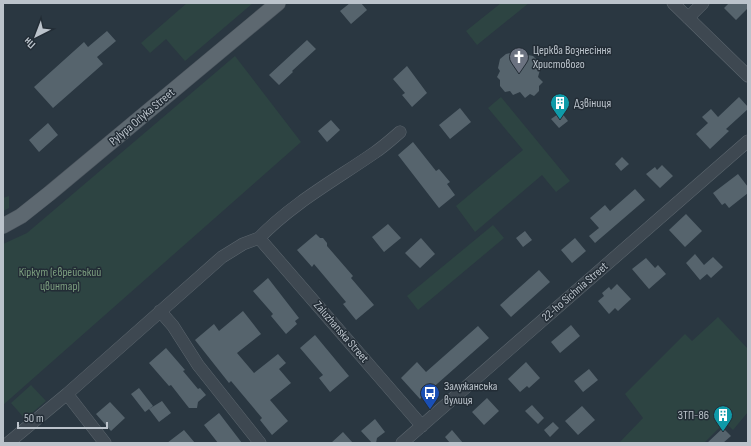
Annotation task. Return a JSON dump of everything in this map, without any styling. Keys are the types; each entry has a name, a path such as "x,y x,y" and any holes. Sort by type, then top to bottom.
{"main road":[{"name":"Pylypa Orlyka Street","path":"3,226 21,216 50,193 278,3"}],"street":[{"path":"673,3 748,76"},
{"path":"688,18 703,3"},
{"path":"8,443 67,394 222,257 242,244 259,238 273,224 303,200 375,152 400,132"},
{"name":"22-ho Sichnia Street","path":"402,443 748,141"},
{"name":"Zaluzhanska Street","path":"259,238 422,426"},
{"path":"160,311 173,326 198,365 260,443"},
{"path":"67,394 105,443"}],"green space":[{"path":"187,3 253,3 185,61 166,39 150,53 141,43"},
{"path":"501,3 529,3 477,45 466,31"},
{"name":"Кіркут (єврейський цвинтар)","path":"235,56 301,142 3,405 3,244 27,233"},
{"path":"501,97 570,181 556,192 542,175 475,232 456,206 523,150 488,108"},
{"path":"9,196 9,208 3,211 3,198"},
{"path":"493,225 504,238 418,310 407,296"},
{"path":"718,317 748,349 748,412 733,430 725,422 704,443 619,443 643,418 625,394 685,334 692,341"},
{"path":"31,385 46,401 25,419 11,403"}],"building":[{"path":"350,3 361,3 367,10 351,24 340,11"},
{"path":"729,3 748,3 748,8 736,20 724,8"},
{"path":"107,31 116,41 97,57 103,64 53,108 34,87 84,42 88,47"},
{"path":"307,40 316,49 279,85 269,75"},
{"name":"Церква Вознесіння Христового","path":"515,52 518,55 524,52 533,56 539,62 537,66 540,70 538,77 543,82 539,86 539,91 534,96 530,94 525,98 520,92 513,95 510,91 505,92 500,86 500,80 497,77 500,71 498,68 500,59 506,54"},
{"path":"407,66 427,93 412,107 402,95 405,93 393,79"},
{"path":"739,97 748,109 726,129 729,131 710,149 696,134 708,123 702,117 711,109 718,117"},
{"path":"460,108 471,122 450,139 439,125"},
{"name":"Дзвіниця","path":"561,112 568,121 559,128 551,119"},
{"path":"331,120 340,130 327,142 318,131"},
{"path":"48,123 58,135 39,152 29,140"},
{"path":"413,142 436,171 439,169 450,182 447,184 455,195 439,208 398,155"},
{"path":"622,157 629,164 621,171 615,164"},
{"path":"662,165 673,176 660,188 646,174 655,167 657,170"},
{"path":"738,174 748,187 748,193 729,208 725,203 722,205 713,193"},
{"path":"635,189 645,200 595,243 589,236 599,228 590,218 605,205 610,211"},
{"path":"686,214 702,231 685,247 669,230"},
{"path":"388,224 401,238 384,252 372,237"},
{"path":"525,231 532,240 523,247 516,238"},
{"path":"316,234 320,238 323,238 327,243 327,246 353,276 351,278 374,305 356,320 343,304 346,302 314,264 312,267 297,250"},
{"path":"421,238 435,254 420,268 405,253"},
{"path":"575,238 586,251 572,263 561,250"},
{"path":"695,254 704,265 713,257 723,267 711,278 707,274 700,280 686,263"},
{"path":"646,258 655,268 658,265 666,274 649,289 632,269"},
{"path":"539,270 550,282 511,317 500,305"},
{"path":"268,278 299,318 295,321 297,324 286,334 271,316 273,314 253,291"},
{"path":"617,284 631,299 618,311 615,308 609,314 598,301 604,296 602,293 609,287 611,290"},
{"path":"243,311 261,334 237,353 254,373 278,354 286,363 279,369 291,383 270,400 288,421 272,435 260,420 262,418 231,381 229,383 195,340 214,324 219,331"},
{"path":"571,325 580,336 560,353 551,342"},
{"path":"478,326 489,338 420,399 401,378 417,362 426,372"},
{"path":"315,335 349,376 330,392 319,378 323,375 300,348"},
{"path":"166,348 185,370 183,371 198,389 200,388 206,395 198,402 197,408 189,408 171,385 169,386 149,363"},
{"path":"526,362 540,378 529,388 527,386 520,392 508,379"},
{"path":"589,369 598,380 583,392 574,381"},
{"path":"139,388 153,406 145,412 131,394"},
{"path":"487,398 499,411 484,425 472,412"},
{"path":"162,401 171,413 159,422 149,409"},
{"path":"110,402 125,418 111,431 96,414"},
{"path":"532,405 544,418 538,424 525,411"},
{"path":"582,406 595,420 578,435 565,421"},
{"path":"219,413 242,443 218,443 204,425"},
{"path":"375,419 385,432 377,438 376,443 372,443 361,431"},
{"path":"553,422 559,428 550,437 544,430"},
{"name":"ЗТП-86","path":"723,428 731,436 723,443 707,443"},
{"path":"184,430 195,443 167,443"},
{"path":"452,430 463,443 450,443 445,437"},
{"path":"343,432 353,443 331,443"}],"place":[{"name":"Церква Вознесіння Христового","path":"519,74"},
{"name":"Дзвіниця","path":"560,120"},
{"name":"Залужанська вулиця","path":"430,410"},
{"name":"ЗТП-86","path":"723,432"}]}
